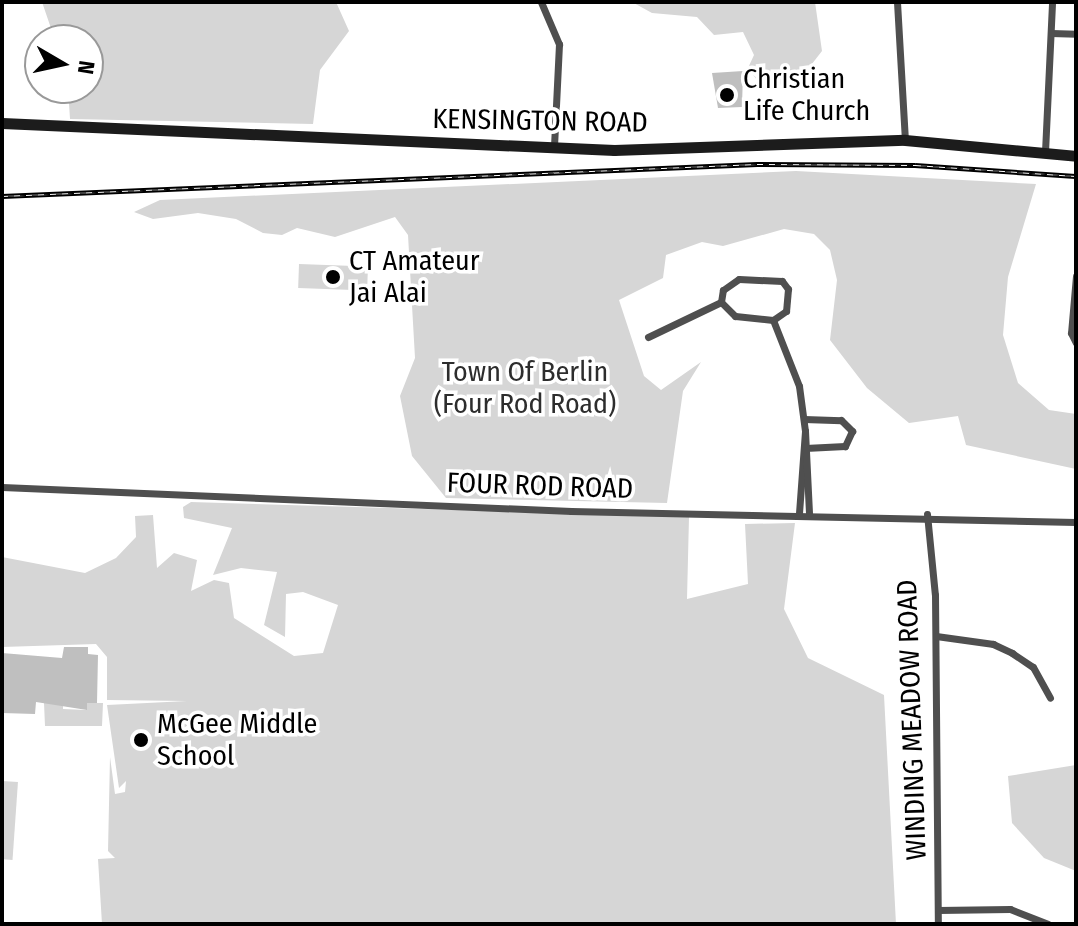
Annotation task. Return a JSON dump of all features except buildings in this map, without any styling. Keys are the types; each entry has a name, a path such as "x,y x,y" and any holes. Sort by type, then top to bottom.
{"street":[{"path":"541,2 559,44 554,148"},
{"path":"897,2 905,140"},
{"path":"1045,152 1052,2"},
{"path":"1051,33 1076,34"},
{"name":"KENSINGTON ROAD","path":"2,123 554,148 905,140 1076,156"},
{"path":"1076,276 1071,333 1076,343"},
{"path":"721,302 723,290 739,279 782,281 790,299 773,320"},
{"path":"721,302 735,316 773,320"},
{"path":"648,337 721,302"},
{"path":"773,320 799,386 804,419 799,513"},
{"path":"804,419 841,420 852,431 845,446 810,448"},
{"path":"805,431 810,448 809,513"},
{"name":"FOUR ROD ROAD","path":"2,487 571,511 927,514 1076,522"},
{"name":"WINDING MEADOW ROAD","path":"927,514 936,636 938,924"},
{"path":"936,636 993,644 1012,653 1038,674 1050,698"},
{"path":"938,910 1010,909 1048,924"}],"green space":[{"path":"42,2 336,2 349,31 320,70 313,124 70,119 69,104 104,104 104,24 50,24"},
{"path":"632,2 815,2 822,51 794,87 757,80 748,68 754,55 743,32 714,35 697,17 652,13"},
{"name":"Town Of Berlin (Four Rod Road)","path":"796,171 1036,184 1008,277 1003,335 1018,383 1049,410 1076,414 1076,469 966,445 958,416 909,423 867,388 830,340 837,280 830,250 814,234 784,229 723,246 702,242 666,255 663,278 619,300 644,376 661,390 701,362 683,391 667,503 446,498 412,456 400,396 415,358 408,235 395,217 335,237 297,228 282,235 263,233 236,219 198,213 153,219 134,212 160,200"},
{"name":"CT Amateur Jai Alai","path":"299,264 368,266 367,290 298,288"},
{"path":"191,502 689,517 687,599 748,584 745,524 795,523 784,609 808,658 884,695 896,924 102,924 98,859 115,858 108,851 110,757 115,794 125,792 126,781 119,788 107,705 187,701 107,700 107,657 96,644 2,647 2,557 85,573 116,558 136,537 135,516 153,515 157,568 174,553 197,560 191,591 214,580 229,583 234,618 294,656 323,653 338,605 303,592 286,594 285,637 264,625 277,572 241,568 213,575 232,528 184,518 183,507"},
{"path":"63,702 63,709 86,710 87,703 103,703 102,726 45,726 44,703"},
{"path":"1076,765 1076,871 1044,858 1012,823 1008,776"},
{"path":"2,781 18,782 13,860 2,859"}],"railway":[{"path":"2,196 757,164 915,165 1076,176"}],"place":[{"name":"Christian Life Church","path":"727,95"},
{"name":"CT Amateur Jai Alai","path":"333,277"},
{"name":"McGee Middle School","path":"141,740"}]}
